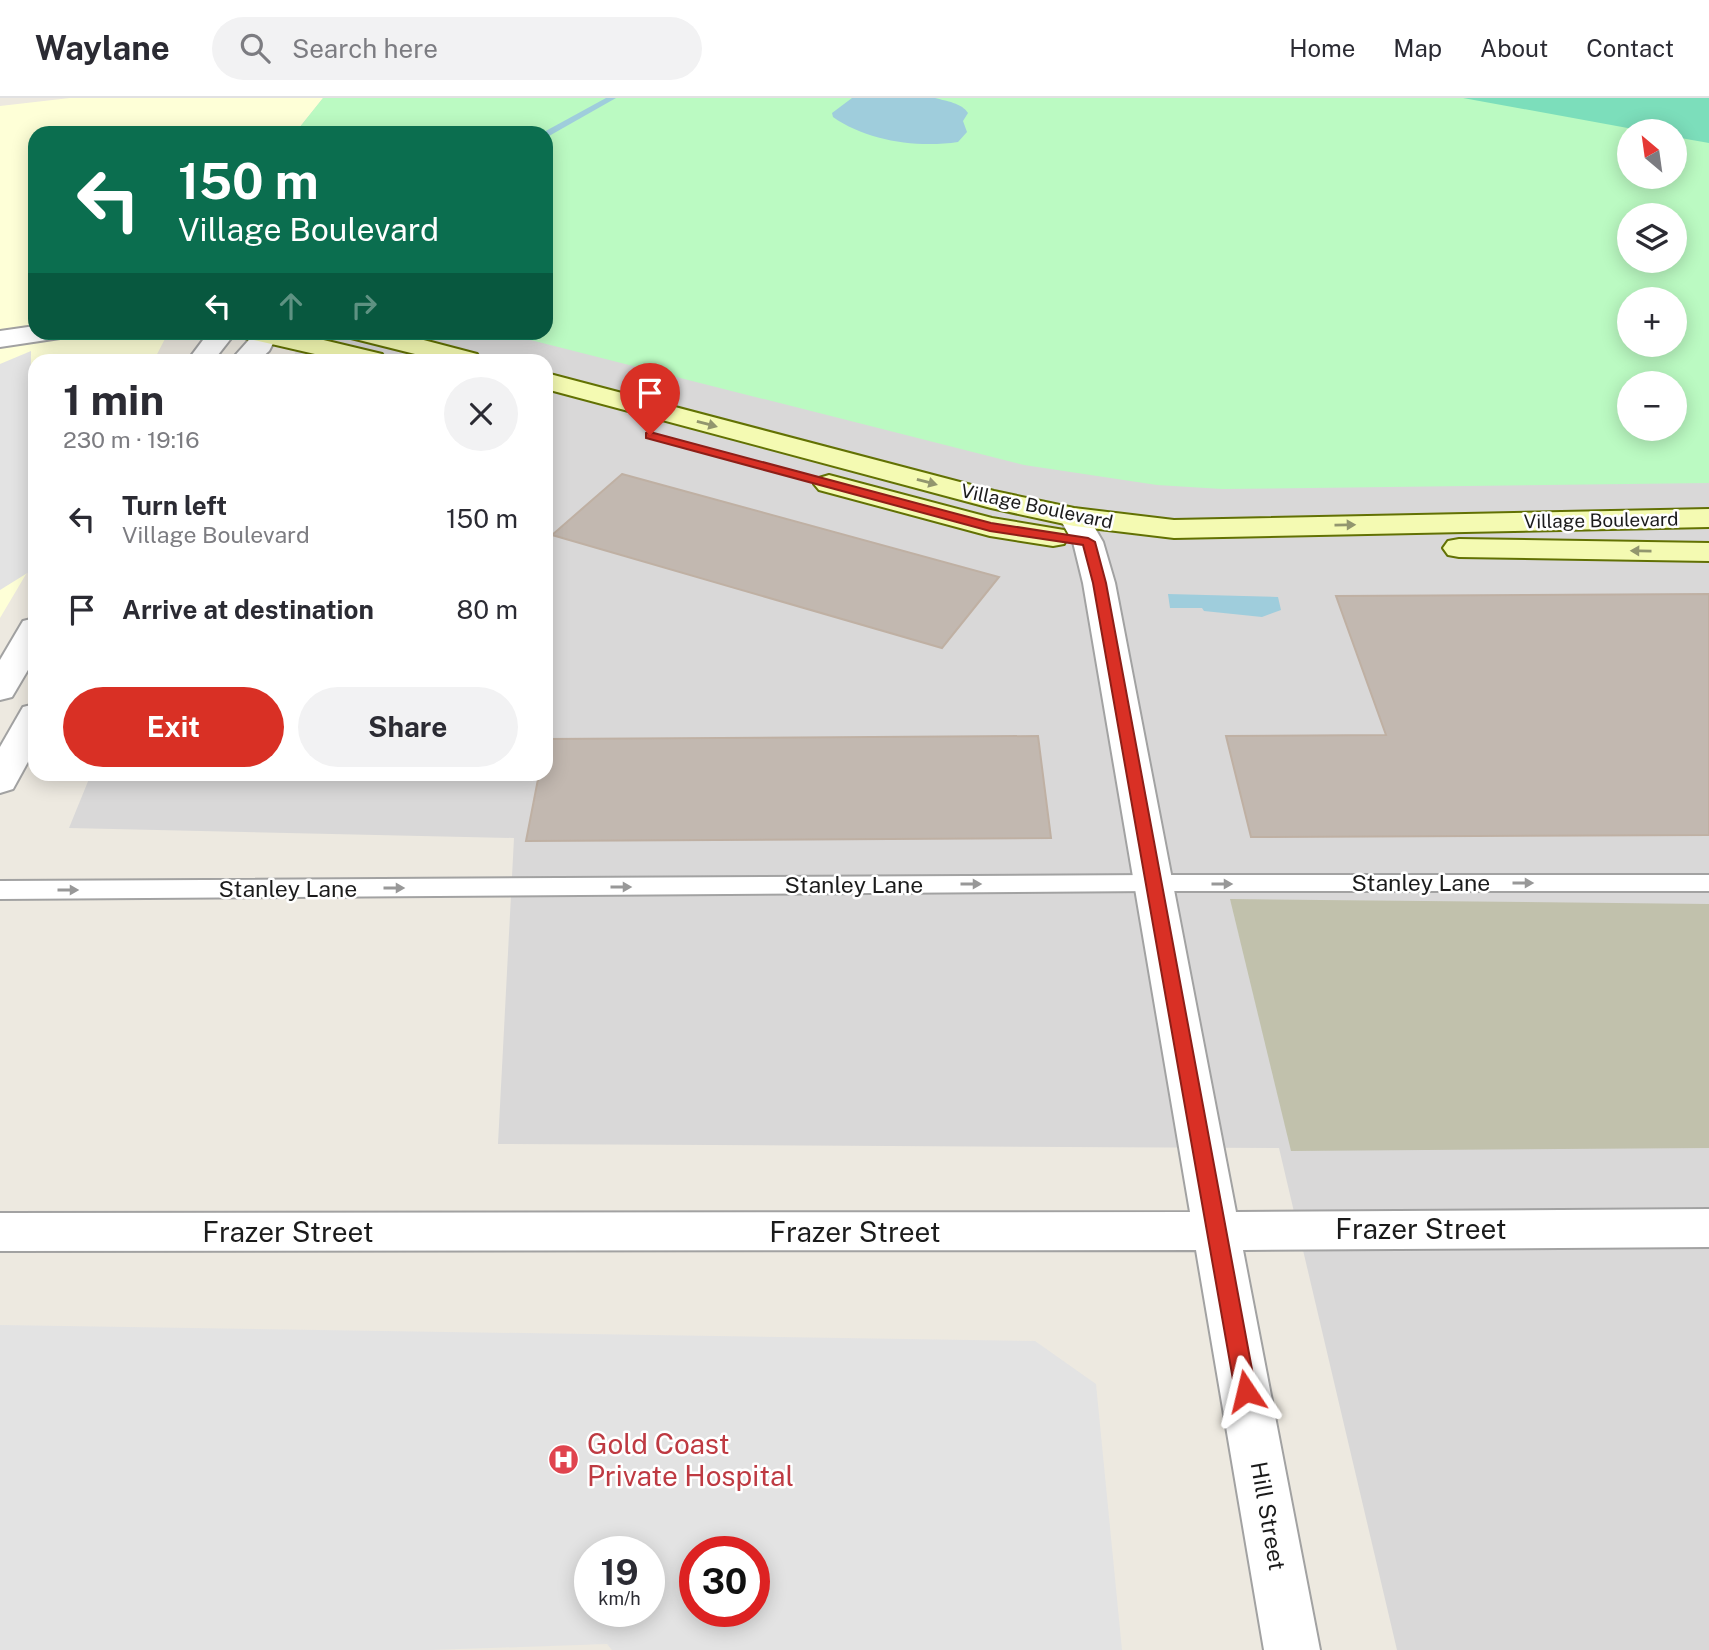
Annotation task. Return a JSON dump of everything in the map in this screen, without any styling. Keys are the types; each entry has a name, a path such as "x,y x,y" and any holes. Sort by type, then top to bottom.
{"street":[{"path":"0,320 28,318"},
{"path":"0,339 28,335"},
{"path":"206,354 217,340"},
{"path":"250,354 260,345 261,340"},
{"path":"291,340 348,354"},
{"path":"391,340 445,354"},
{"name":"Village Boulevard","path":"553,383 991,499 1081,530 1709,518"},
{"name":"Village Boulevard","path":"553,409 990,527 1709,552"},
{"name":"Hill Street","path":"1081,530 1099,583 1292,1650"},
{"path":"0,690 28,640"},
{"path":"0,781 28,729"},
{"name":"Frazer Street","path":"0,1232 1709,1228"}],"lane":[{"name":"Stanley Lane","path":"0,890 1153,883 1709,883"}],"shaded area":[{"path":"70,98 323,98 301,126 28,126 28,340 164,340 157,354 28,354 28,571 0,618 0,106"},
{"path":"323,98 1458,98 1617,129 1617,189 1687,189 1687,166 1709,146 1709,1650 1397,1650 1279,1148 498,1144 514,838 69,828 88,781 553,781 553,354 295,354 303,340 553,340 553,126 301,126"},
{"path":"31,351 31,354 28,354 28,573 0,590 0,364"},
{"path":"1230,899 1709,904 1709,1148 1291,1151"},
{"name":"Gold Coast Private Hospital","path":"0,1325 1035,1341 1096,1384 1122,1650 612,1650 607,1644 432,1650 0,1650"}],"green space":[{"path":"323,98 1709,98 1709,483 1222,489 1157,485 1024,465 531,340 553,340 553,126 301,126"},
{"path":"1463,98 1709,98 1709,143 1687,139 1687,119 1617,119 1617,126"}],"water":[{"path":"852,98 935,98 949,101 968,113 963,121 967,132 958,142 942,144 909,143 877,137 833,117 832,113"},
{"path":"1168,594 1278,597 1281,610 1262,617 1204,611 1202,608 1170,608"}],"building":[{"path":"622,474 999,577 942,648 553,534"},
{"path":"1709,594 1709,835 1251,837 1226,736 1386,735 1336,596"},
{"path":"1038,736 1051,838 526,841 538,781 553,781 553,739"}],"waterway":[{"path":"553,130 612,98"}],"place":[{"name":"Gold Coast Private Hospital","path":"564,1460"}],"route":[{"path":"650,435 990,527 1088,542 1099,583 1246,1391"}]}
